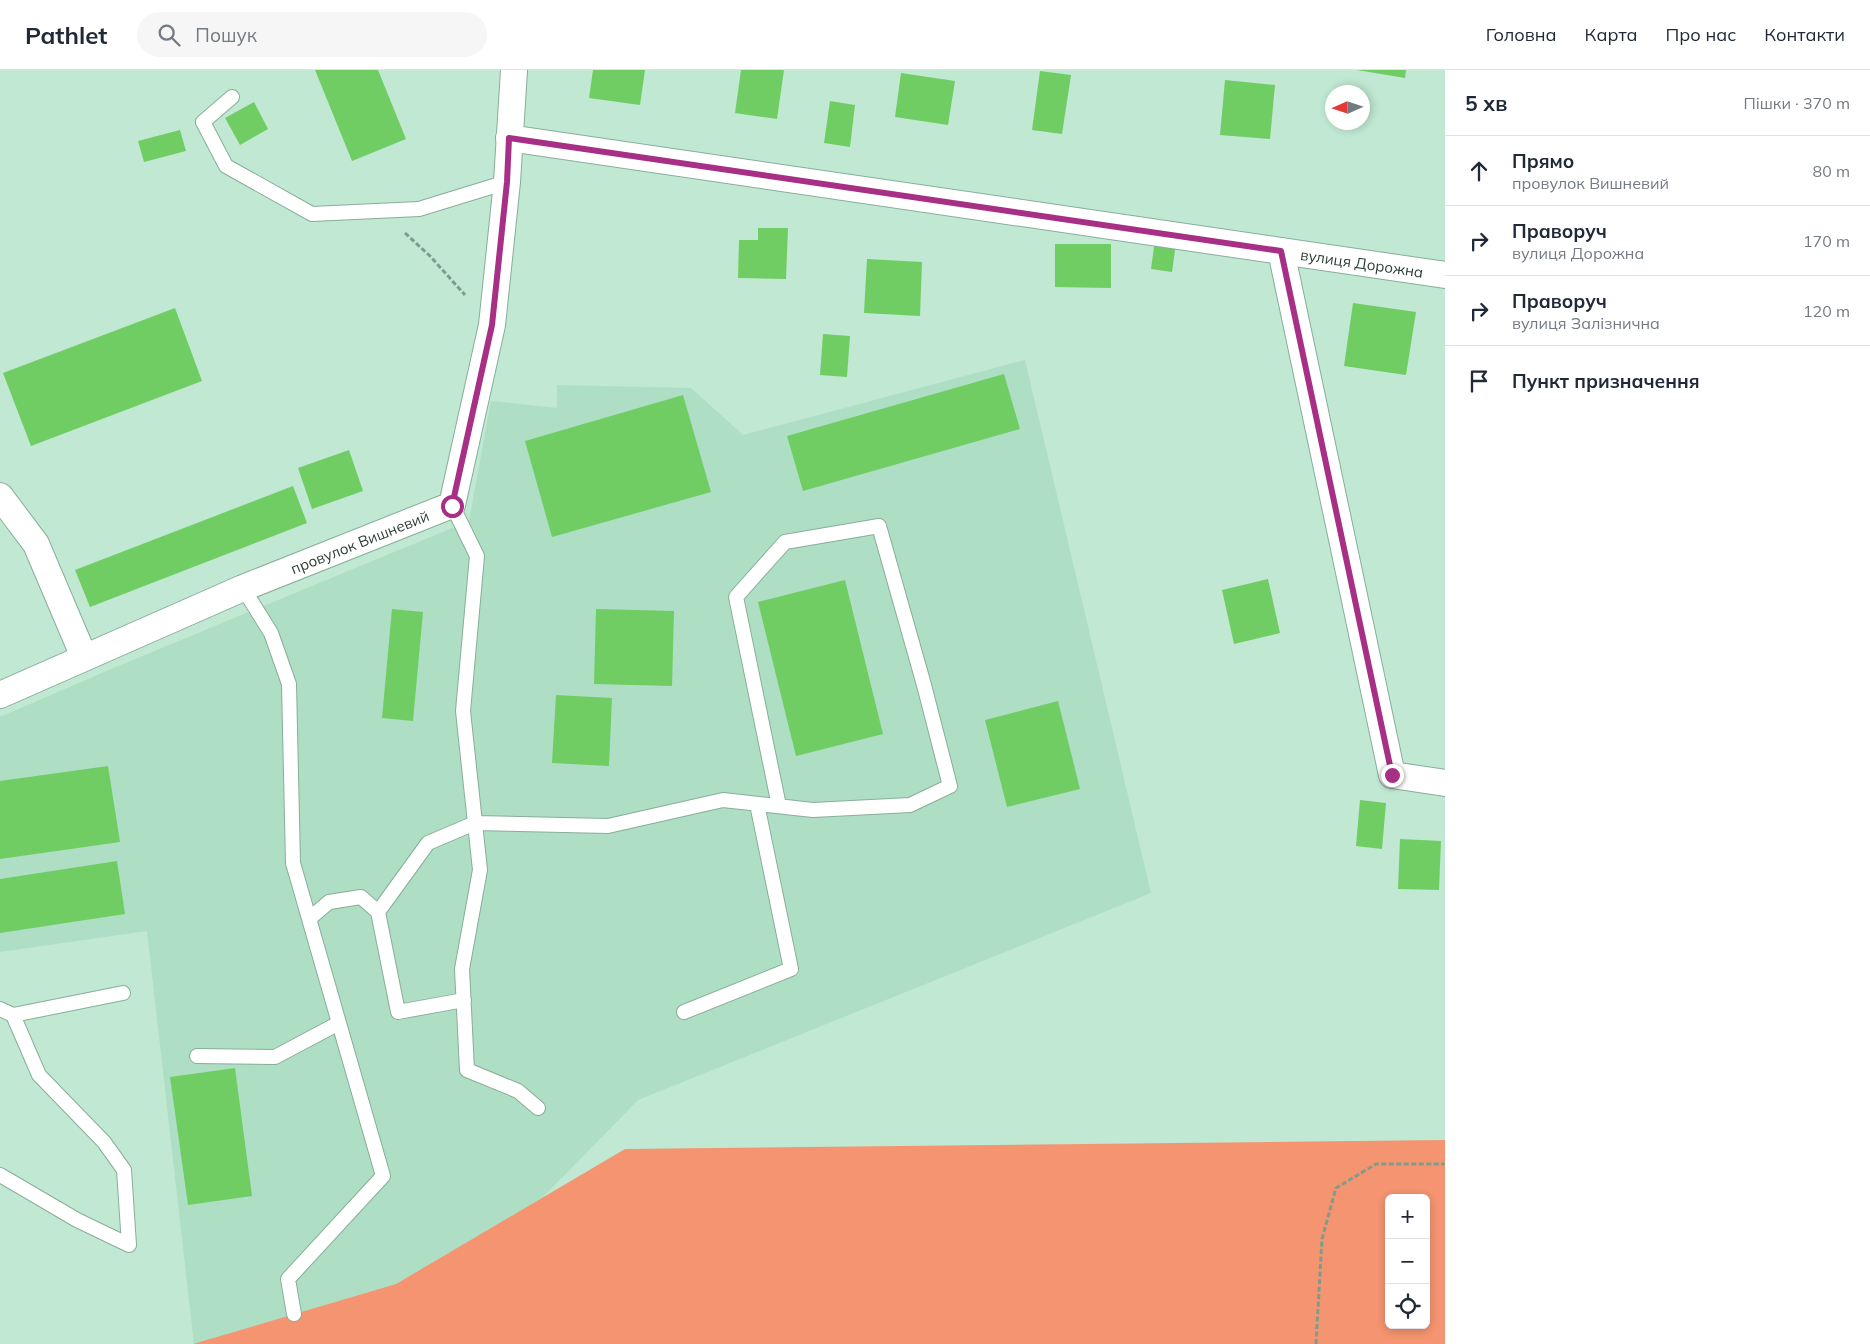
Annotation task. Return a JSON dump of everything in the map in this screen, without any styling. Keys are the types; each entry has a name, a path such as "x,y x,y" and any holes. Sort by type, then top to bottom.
{"street":[{"path":"452,506 492,325 507,182 514,70"},
{"name":"вулиця Дорожна","path":"509,138 1445,275"},
{"path":"1281,251 1392,775 1445,782"},
{"path":"0,496 36,544 84,657"},
{"name":"провулок Вишневий","path":"0,694 244,588 452,506"}],"lane":[{"path":"232,97 203,122 226,166 312,214 419,210 507,182"},
{"path":"452,506 477,556 463,711 480,870 462,969 467,1070 518,1091 538,1108"},
{"path":"378,912 428,843 475,823 608,826 723,800 813,810 910,805 950,786 924,685 879,526 785,542 736,597 779,806"},
{"path":"244,588 271,633 289,684 293,863 383,1176 288,1279 294,1314"},
{"path":"684,1012 791,969 757,804"},
{"path":"309,918 329,902 361,897 378,912 398,1012 464,1000"},
{"path":"0,1010 13,1015 123,993"},
{"path":"0,1175 77,1220 129,1245 124,1170 104,1142 39,1075 13,1015"},
{"path":"197,1056 275,1057 339,1022"}],"path":[{"path":"380,211 430,256 492,325"},
{"path":"1316,1344 1322,1239 1336,1188 1376,1164 1445,1164"}],"shaded area":[{"path":"1025,360 1151,893 638,1100 542,1198 396,1284 194,1344 147,931 0,952 0,717 469,521 491,401 557,408 557,385 691,388 743,435"},
{"path":"1445,1140 1445,1344 193,1344 396,1284 625,1149"}],"building":[{"path":"315,70 378,70 406,139 352,161"},
{"path":"593,70 645,70 640,105 589,98"},
{"path":"741,70 784,70 777,119 735,113"},
{"path":"1357,70 1406,70 1405,78"},
{"path":"1040,71 1071,75 1062,134 1032,130"},
{"path":"901,73 955,81 948,125 895,117"},
{"path":"1225,80 1275,85 1270,139 1220,135"},
{"path":"830,101 855,105 850,147 824,143"},
{"path":"254,102 268,129 240,145 225,118"},
{"path":"180,130 186,151 144,162 138,141"},
{"path":"758,228 788,228 786,279 738,278 739,240 758,240"},
{"path":"1155,240 1176,243 1172,272 1151,269"},
{"path":"1055,244 1111,244 1111,288 1055,287"},
{"path":"867,259 922,262 920,316 864,313"},
{"path":"1353,303 1416,312 1406,375 1344,366"},
{"path":"175,308 202,381 31,446 3,373"},
{"path":"823,334 850,336 847,377 820,375"},
{"path":"1004,374 1020,429 803,491 787,436"},
{"path":"683,395 711,492 552,537 525,441"},
{"path":"349,450 363,491 312,509 298,468"},
{"path":"293,486 307,523 90,607 75,570"},
{"path":"1268,579 1280,633 1234,644 1222,590"},
{"path":"845,580 883,734 796,756 758,602"},
{"path":"392,609 423,612 413,721 382,718"},
{"path":"596,609 674,611 672,686 594,684"},
{"path":"556,695 612,698 609,766 552,763"},
{"path":"1058,701 1080,789 1007,807 985,720"},
{"path":"108,766 120,842 0,859 0,781"},
{"path":"1360,800 1386,803 1382,849 1356,846"},
{"path":"1400,839 1441,841 1439,890 1398,889"},
{"path":"117,861 125,914 0,933 0,879"},
{"path":"235,1068 252,1196 188,1205 170,1077"}],"route":[{"path":"452,506 492,325 507,182 509,138 1281,251 1392,775"}]}
